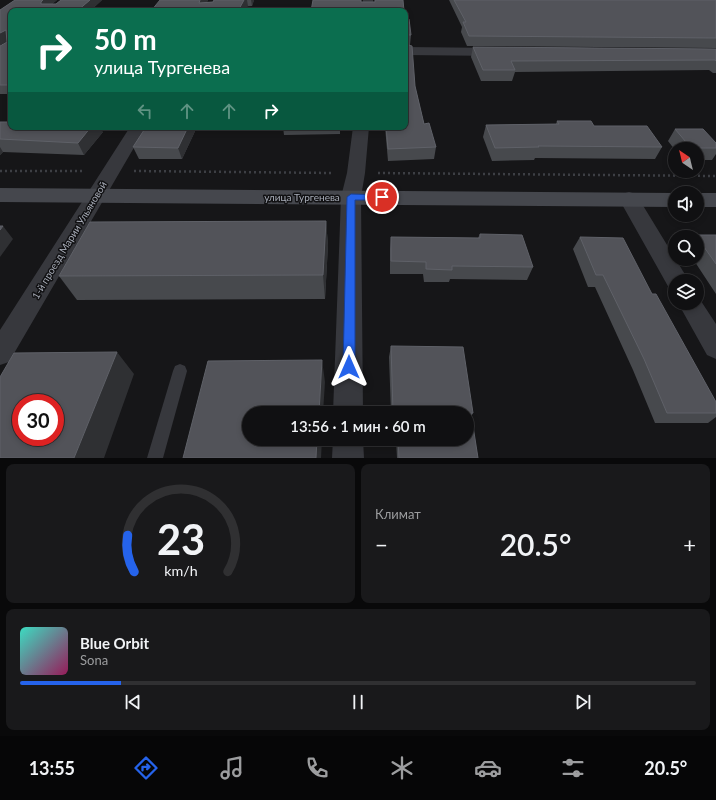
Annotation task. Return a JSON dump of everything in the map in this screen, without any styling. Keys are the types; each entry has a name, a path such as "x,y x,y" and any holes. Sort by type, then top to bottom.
{"street":[{"path":"408,51 517,52"},
{"name":"1-й проезд Марии Ульяновой","path":"0,353 136,130"},
{"path":"348,406 351,197 356,173 361,130"},
{"name":"улица Тургенева","path":"0,195 668,200"},
{"path":"629,199 673,274"},
{"path":"704,200 716,200"},
{"path":"694,310 716,347"},
{"path":"348,446 348,458"}],"lane":[{"path":"155,458 180,371"}],"building":[{"path":"15,0 43,0 41,4 56,4 61,0 90,0 81,8 8,8 8,85 0,85 0,46 7,42 6,30 0,33 0,10"},
{"path":"160,0 200,0 199,3 213,2 214,0 244,0 240,8 153,8"},
{"path":"313,0 361,0 361,2 375,2 375,0 403,0 404,8 312,8"},
{"path":"454,0 716,0 716,38 469,36 463,22 466,22"},
{"path":"408,19 409,19 411,35 408,35"},
{"path":"408,45 412,46 415,86 424,124 429,123 436,147 388,149 386,130 408,130"},
{"path":"473,47 716,49 716,61 511,61 515,70 483,70"},
{"path":"557,121 591,121 594,126 647,126 662,147 538,146 539,147 495,148 486,125 559,124"},
{"path":"0,122 8,122 8,130 89,130 78,143 0,139"},
{"path":"675,129 703,129 716,143 716,148 704,148 704,142 686,142"},
{"path":"144,130 187,130 178,148 133,147"},
{"path":"326,221 323,275 59,276 90,222"},
{"path":"480,234 522,235 533,267 452,266 452,270 426,269 426,262 391,261 391,237 480,238"},
{"path":"704,235 716,235 716,264 704,247"},
{"path":"580,237 623,238 652,294 656,294 716,402 716,413 667,413 644,359 603,275 596,275"},
{"path":"391,346 463,347 472,406 393,406"},
{"path":"117,352 74,458 0,458 0,377 14,353"},
{"path":"322,360 319,406 242,406 242,446 317,446 316,458 183,458 208,361"},
{"path":"474,432 478,458 399,458 398,446 474,446"}],"route":[{"path":"349,367 351,197 382,197"}]}
